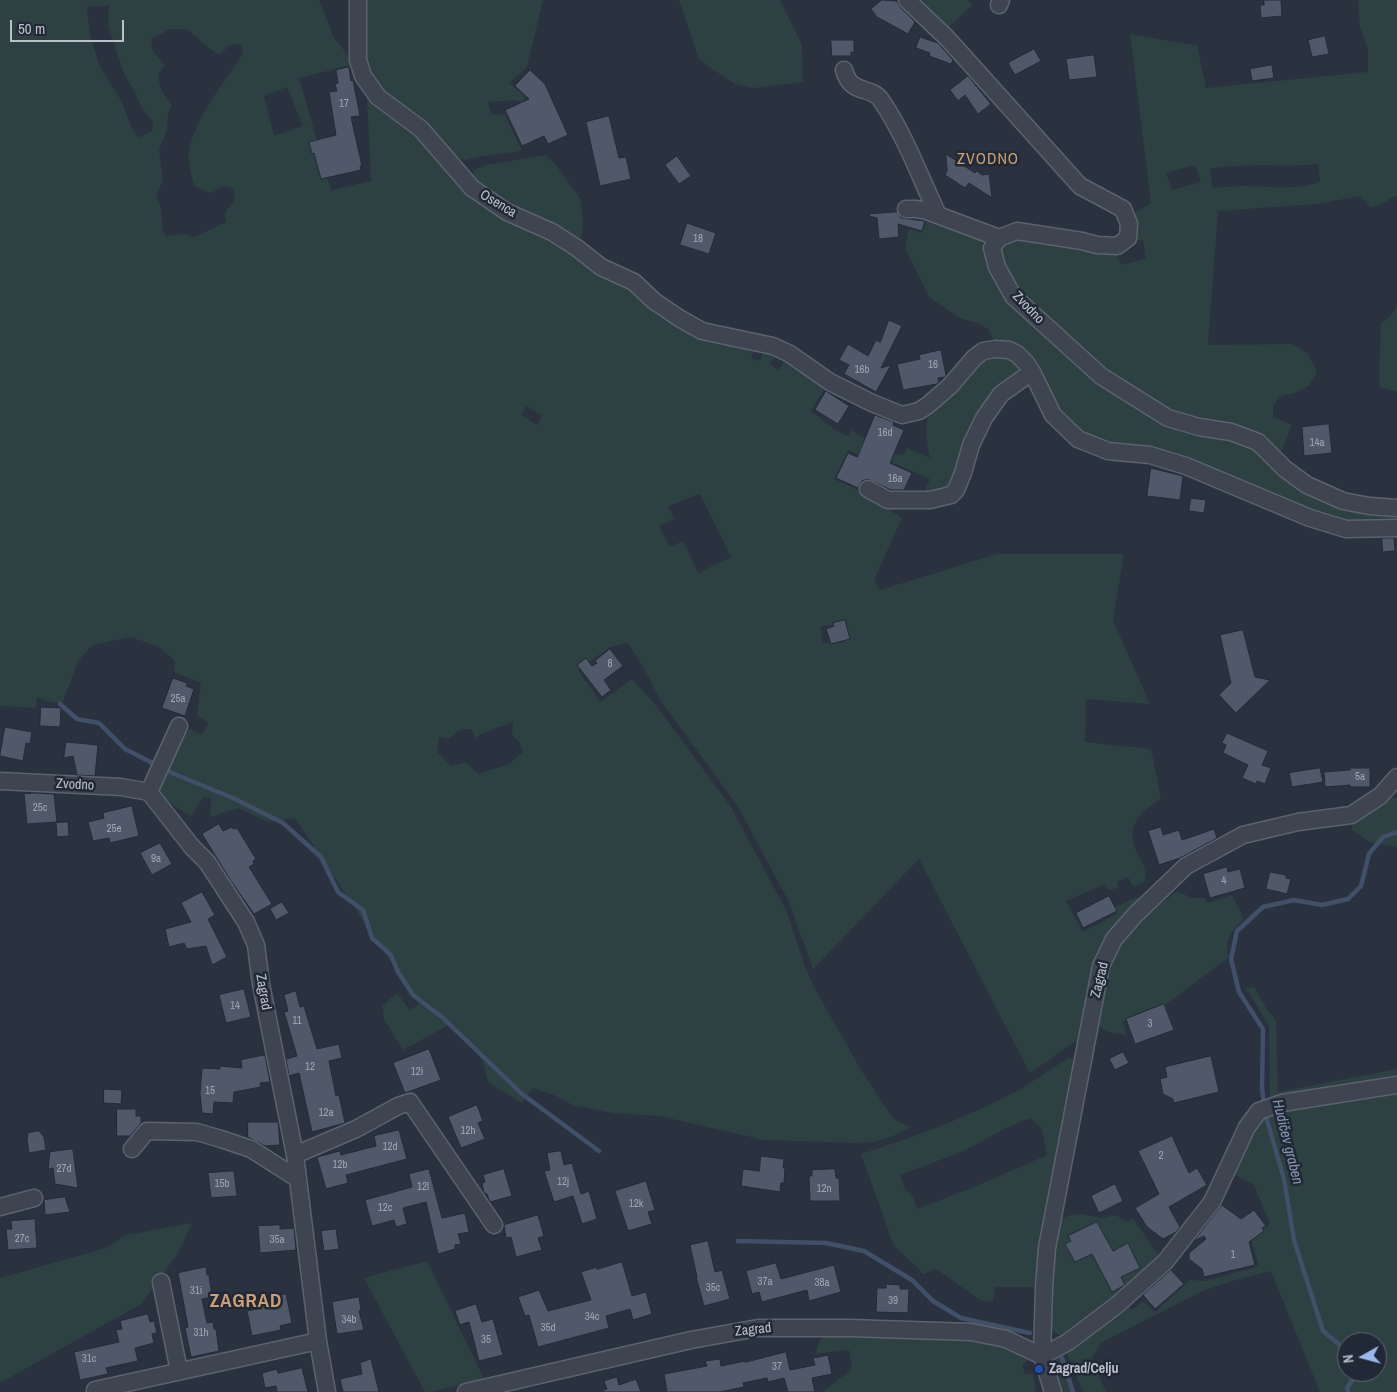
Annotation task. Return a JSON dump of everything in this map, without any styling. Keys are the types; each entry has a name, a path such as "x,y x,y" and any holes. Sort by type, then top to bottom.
{"street":[{"name":"Osenca","path":"358,0 358,60 363,76 378,97 421,129 472,188 507,212 552,232 577,248 601,267 634,282 654,301 702,331 773,346 790,354 830,382 872,403 902,415 919,412 928,405 950,386 974,358 983,351 995,349 1009,350 1017,354 1032,372"},
{"path":"906,210 916,209 938,215 999,238 1017,231 1097,245 1117,246 1128,238 1129,224 1122,209 1080,186 946,38 907,0"},
{"path":"844,70 847,81 853,86 879,98 902,139 938,215"},
{"name":"Zvodno","path":"999,238 992,248 997,267 1014,296 1047,329 1101,376 1168,418 1199,427 1231,432 1258,442 1285,469 1307,485 1343,501 1369,506 1397,508"},
{"path":"868,489 888,500 930,500 951,495 956,490 971,445 984,418 1002,394 1032,372 1053,416 1078,439 1108,451 1150,455 1186,466 1310,518 1346,530 1397,528"},
{"path":"149,792 179,726"},
{"name":"Zagrad","path":"1053,1392 1042,1356 1047,1248 1101,966 1114,939 1186,866 1243,835 1298,822 1351,815 1380,796 1397,777"},
{"name":"Zvodno","path":"0,781 121,787 149,792"},
{"name":"Zagrad","path":"149,792 192,847 207,862 246,922 256,945 261,984 295,1155 326,1392"},
{"path":"1042,1356 1068,1342 1117,1305 1165,1262 1212,1202 1247,1127 1266,1108 1282,1103 1397,1085"},
{"path":"295,1155 356,1129 398,1106 410,1102 494,1225"},
{"path":"132,1149 147,1131 197,1132 251,1149 298,1179"},
{"path":"0,1207 34,1198"},
{"path":"161,1282 179,1371"},
{"name":"Zagrad","path":"466,1392 691,1340 758,1328 849,1328 971,1332 1006,1339 1042,1356"},
{"path":"96,1390 318,1341"}],"shaded area":[{"path":"0,0 319,0 334,38 355,64 299,78 331,190 371,181 367,96 372,94 408,123 458,176 627,282 657,309 755,346 751,359 760,361 766,346 777,352 770,364 779,370 787,355 827,384 811,411 835,430 848,436 851,430 895,455 904,454 907,448 930,458 926,429 930,411 980,358 1003,352 1027,368 1010,382 950,490 922,497 930,479 880,457 876,463 848,450 834,479 872,496 902,518 874,580 880,590 997,554 1124,554 1113,620 1150,704 1086,699 1085,742 1151,749 1161,798 1140,816 1133,830 1134,847 1145,869 1144,882 1133,887 1128,877 1117,882 1118,888 1108,890 1104,885 1066,901 1083,932 1117,914 1114,908 1143,896 1110,935 1082,1040 1073,1043 1030,1073 919,859 813,969 789,902 737,805 660,700 644,668 628,643 610,647 578,670 600,702 632,679 655,704 731,807 787,912 805,967 815,989 861,1070 884,1105 895,1120 911,1127 893,1136 874,1142 764,1140 660,1116 614,1113 573,1105 554,1095 533,1088 522,1103 488,1082 483,1061 456,1027 447,1026 403,1050 384,1019 382,1006 397,993 410,1010 419,1004 295,818 268,822 238,808 210,817 211,799 204,796 191,816 169,801 159,790 182,733 190,729 202,735 208,722 197,716 201,683 174,672 175,661 159,647 131,637 92,645 78,661 62,704 37,697 36,708 0,706","holes":["109,4 108,25 124,74 142,108 153,123 152,131 138,138 130,124 122,102 100,67 90,36 87,7","170,29 187,29 219,55 230,45 241,44 243,54 204,113 197,126 189,151 189,164 194,186 211,193 223,186 233,188 235,201 225,212 226,222 195,237 185,234 167,236 162,230 162,213 156,196 163,180 159,150 167,130 168,114 172,105 159,83 159,75 165,65 153,51 151,39","287,87 303,126 274,136 264,96","527,406 542,416 537,425 521,415","700,494 731,557 698,573 683,541 670,547 659,526 674,519 668,506","842,624 843,643 822,643 821,626","513,721 512,734 520,743 523,752 509,764 478,774 466,762 451,766 437,752 439,737 449,739 459,730 472,729 475,738"]},
{"path":"360,0 543,0 527,67 509,83 526,97 521,103 517,100 488,102 491,114 505,115 522,151 464,160 450,154 394,105 363,63"},
{"path":"679,0 780,0 802,45 803,82 754,88 735,84 724,77 699,59"},
{"path":"913,0 968,0 972,5 946,30"},
{"path":"1358,0 1397,0 1397,196 1371,207 1360,196 1317,204 1218,211 1208,345 1292,344 1307,353 1317,371 1309,386 1295,393 1281,396 1273,405 1273,417 1292,425 1280,454 1175,415 1103,371 1009,281 999,244 1009,237 1115,251 1121,265 1145,259 1144,240 1131,240 1133,214 1151,203 1130,34 1197,45 1206,88 1368,72 1368,49 1360,27","holes":["1318,164 1320,181 1292,187 1241,186 1213,188 1210,169 1237,166","1195,165 1201,182 1172,190 1166,173"]},
{"path":"546,155 580,198 583,218 582,234 577,244 507,208 473,182 473,173 476,169 486,165"},
{"path":"930,214 976,231 996,277 1137,405 1252,444 1294,479 1397,509 1397,521 1348,525 1099,445 1064,420 1038,373 995,343 988,329 960,318 929,297 905,248 909,229 921,233"},
{"path":"1397,305 1397,392 1380,387 1379,378 1381,324 1394,312"},
{"path":"1389,797 1397,798 1397,847 1369,842 1352,830 1352,819"},
{"path":"1177,891 1192,898 1205,898 1207,903 1232,895 1244,919 1236,927 1228,941 1227,951 1229,957 1166,1004 1123,1021 1127,1035 1108,1032 1097,1025 1108,966 1124,936 1139,921"},
{"path":"1254,987 1266,1008 1276,1020 1278,1092 1397,1069 1397,1079 1270,1097 1269,1026 1246,988"},
{"path":"1069,1058 1076,1060 1038,1287 995,1287 993,1302 980,1300 936,1269 924,1274 894,1246 861,1154 960,1118 1017,1091","holes":["1030,1118 1042,1129 1047,1155 917,1209 913,1197 905,1189 900,1175 964,1151 1006,1128"]},
{"path":"1397,1088 1397,1392 1320,1392 1271,1271 1205,1290 1100,1343 1092,1359 1106,1392 1083,1392 1066,1351 1125,1303 1132,1310 1143,1301 1155,1312 1190,1280 1205,1281 1259,1266 1251,1239 1270,1224 1254,1185 1231,1172 1241,1147 1262,1117 1286,1110"},
{"path":"1080,1214 1102,1218 1116,1215 1127,1222 1133,1219 1161,1258 1077,1330 1061,1336 1052,1329 1048,1307 1050,1276 1058,1220"},
{"path":"192,1223 178,1253 141,1304 0,1383 0,1278 106,1248 126,1235"},
{"path":"427,1261 484,1379 431,1392 425,1392 364,1278"},
{"path":"827,1333 978,1340 1012,1346 1029,1360 1022,1364 1025,1374 1033,1374 1036,1392 822,1392 852,1369 849,1350 815,1354 820,1340"},
{"path":"1061,1354 1076,1392 1061,1392 1056,1360"}],"building":[{"path":"882,0 897,1 900,7 915,22 908,34 877,17 871,9"},
{"path":"1264,0 1281,0 1282,16 1261,18 1260,5 1264,5"},
{"path":"1325,36 1329,54 1312,57 1308,40"},
{"path":"920,37 938,43 953,60 951,64 929,56 930,53 916,48"},
{"path":"831,40 854,40 854,53 851,52 851,56 832,56"},
{"path":"1034,49 1041,61 1015,75 1008,63"},
{"path":"1094,55 1097,77 1069,80 1066,59"},
{"path":"1272,65 1274,78 1252,81 1250,69"},
{"path":"349,67 360,116 351,117 362,166 360,166 361,170 321,179 309,142 336,135 329,92 337,91 335,84 338,83 336,70"},
{"path":"530,70 545,84 568,135 548,144 544,136 522,146 505,110 529,99 515,86"},
{"path":"968,76 991,104 978,114 965,95 958,101 950,90"},
{"path":"609,116 619,158 626,157 631,179 600,186 586,122"},
{"path":"946,154 975,173 977,171 982,175 989,174 992,198 969,183 965,188 945,175 947,171"},
{"path":"677,156 691,176 679,184 665,165"},
{"path":"897,212 901,218 925,221 922,231 898,224 899,237 879,239 877,218 869,216 870,214"},
{"path":"687,223 716,233 709,254 680,245"},
{"path":"889,320 902,326 881,368 891,365 876,392 844,374 849,365 839,360 848,344 868,356 876,340 880,342"},
{"path":"941,350 945,377 938,378 939,382 937,384 903,390 897,364 920,359 919,355"},
{"path":"826,391 849,406 838,424 815,410"},
{"path":"875,415 894,422 893,425 904,430 890,463 912,473 904,490 891,490 868,479 862,481 858,488 836,478 848,453 857,457"},
{"path":"1329,424 1332,453 1304,456 1302,427"},
{"path":"1151,468 1183,476 1180,500 1147,496"},
{"path":"1191,498 1206,500 1204,513 1189,511"},
{"path":"1382,538 1394,538 1395,551 1383,552"},
{"path":"845,620 850,639 831,644 826,629 834,626 833,623"},
{"path":"1243,630 1255,677 1270,680 1236,713 1219,695 1231,683 1220,635"},
{"path":"610,649 623,666 604,680 611,690 602,697 577,665 586,658 592,666 597,663 595,661"},
{"path":"173,678 187,683 186,686 194,689 185,716 162,708"},
{"path":"41,707 61,708 60,727 40,726"},
{"path":"5,727 32,732 30,744 26,743 23,761 0,756"},
{"path":"1227,733 1268,751 1262,765 1271,768 1265,784 1257,781 1256,784 1242,778 1248,765 1223,753 1226,745 1222,743"},
{"path":"66,742 98,745 95,776 77,775 73,756 64,758"},
{"path":"1320,768 1323,782 1292,787 1289,773"},
{"path":"1350,768 1370,768 1370,787 1350,787 1350,785 1325,787 1324,772 1350,770"},
{"path":"24,794 54,794 57,822 27,824"},
{"path":"132,806 139,836 110,843 109,838 93,841 88,822 104,818 103,813"},
{"path":"68,822 69,836 57,837 56,823"},
{"path":"219,824 223,831 232,827 233,829 237,828 256,859 253,861 254,864 249,867 272,904 254,914 202,834"},
{"path":"1161,827 1163,835 1179,830 1182,840 1214,829 1217,838 1180,858 1159,865 1148,831"},
{"path":"160,843 172,864 152,875 140,853"},
{"path":"1227,867 1228,872 1240,869 1245,888 1210,898 1203,874"},
{"path":"1270,872 1286,875 1286,878 1291,879 1287,894 1266,889"},
{"path":"202,892 215,915 208,919 227,957 212,965 206,946 187,949 184,943 169,947 165,929 191,922 181,903"},
{"path":"1109,896 1117,911 1083,928 1076,913"},
{"path":"282,902 289,913 276,920 270,909"},
{"path":"244,989 251,1017 226,1023 219,995"},
{"path":"296,991 300,1007 304,1006 317,1049 339,1044 342,1058 329,1061 336,1096 339,1095 345,1123 312,1132 299,1073 289,1076 286,1059 297,1056 284,1012 288,1011 284,995"},
{"path":"1164,1004 1174,1030 1135,1044 1126,1019"},
{"path":"429,1049 441,1080 405,1093 393,1063"},
{"path":"1123,1052 1129,1063 1115,1070 1109,1059"},
{"path":"265,1055 270,1082 260,1083 261,1087 234,1092 233,1103 214,1102 213,1114 202,1113 200,1094 202,1068 220,1069 220,1066 242,1068 241,1060"},
{"path":"1211,1056 1219,1092 1174,1103 1173,1099 1163,1094 1160,1079 1167,1077 1165,1067"},
{"path":"104,1089 122,1090 121,1104 104,1103"},
{"path":"477,1105 483,1121 478,1123 485,1139 461,1148 448,1117"},
{"path":"117,1109 136,1109 136,1116 141,1116 141,1123 130,1136 117,1136"},
{"path":"248,1122 278,1122 280,1145 265,1146 248,1137"},
{"path":"399,1130 407,1159 346,1175 348,1183 326,1189 317,1157 340,1151 341,1155 376,1146 374,1136"},
{"path":"39,1131 44,1137 46,1150 29,1153 28,1133"},
{"path":"1172,1136 1189,1173 1197,1168 1207,1185 1169,1207 1180,1227 1176,1232 1163,1239 1147,1227 1135,1208 1159,1194 1138,1151"},
{"path":"73,1150 78,1188 55,1184 53,1168 48,1169 50,1152"},
{"path":"561,1151 564,1165 572,1163 581,1194 589,1191 597,1219 582,1224 573,1196 554,1202 544,1171 550,1170 547,1153"},
{"path":"761,1156 784,1159 784,1183 781,1183 780,1192 741,1186 743,1169 759,1171"},
{"path":"429,1169 442,1218 465,1213 469,1232 458,1234 461,1244 455,1245 455,1249 438,1254 426,1202 403,1208 407,1224 396,1227 394,1220 372,1226 365,1200 412,1187 409,1174"},
{"path":"504,1169 512,1196 490,1202 487,1194 484,1193 482,1183 485,1182 483,1175"},
{"path":"835,1169 836,1178 839,1178 840,1201 810,1201 809,1176 812,1176 812,1170"},
{"path":"234,1171 237,1196 211,1198 208,1173"},
{"path":"646,1181 655,1210 648,1212 652,1224 628,1231 615,1191"},
{"path":"1115,1184 1123,1201 1099,1213 1091,1196"},
{"path":"65,1197 70,1212 45,1215 44,1200"},
{"path":"1222,1205 1241,1219 1254,1210 1266,1226 1262,1228 1264,1231 1249,1242 1255,1265 1204,1277 1202,1269 1189,1259 1189,1253 1206,1239 1204,1236 1194,1241"},
{"path":"538,1215 544,1236 538,1238 542,1250 516,1257 511,1237 506,1238 504,1225"},
{"path":"35,1219 37,1248 8,1250 6,1229 12,1229 11,1221"},
{"path":"1097,1222 1113,1251 1128,1243 1140,1268 1121,1277 1125,1285 1112,1292 1092,1254 1075,1262 1065,1244 1071,1241 1068,1236"},
{"path":"280,1225 280,1229 294,1228 296,1250 260,1253 258,1226"},
{"path":"336,1229 339,1249 324,1251 321,1231"},
{"path":"708,1241 715,1272 722,1270 730,1299 704,1306 690,1245"},
{"path":"622,1262 632,1296 646,1292 652,1314 633,1320 630,1309 606,1316 609,1328 538,1347 529,1315 525,1316 518,1297 539,1290 548,1311 591,1300 581,1272"},
{"path":"776,1263 781,1279 834,1265 841,1292 809,1301 807,1290 762,1302 759,1292 752,1294 746,1271"},
{"path":"206,1267 212,1297 202,1299 207,1323 213,1322 214,1329 216,1329 219,1351 191,1357 185,1328 188,1327 178,1273"},
{"path":"1171,1270 1184,1284 1155,1309 1143,1295"},
{"path":"886,1284 900,1285 900,1289 909,1289 908,1313 876,1312 877,1288 886,1288"},
{"path":"286,1294 292,1323 280,1326 281,1330 252,1336 247,1311 262,1308 260,1300"},
{"path":"359,1297 361,1310 359,1311 364,1330 337,1334 332,1302"},
{"path":"476,1304 482,1322 493,1319 503,1355 479,1361 469,1322 460,1325 455,1311"},
{"path":"148,1314 150,1322 154,1321 157,1333 152,1334 154,1343 135,1348 138,1361 106,1368 108,1374 80,1380 74,1352 119,1342 116,1330 122,1329 120,1321"},
{"path":"786,1352 790,1370 815,1365 813,1358 828,1355 832,1374 812,1378 815,1392 788,1392 784,1378 768,1382 767,1378 743,1383 744,1387 720,1392 667,1392 664,1374 707,1366 705,1361 720,1359 721,1366"},
{"path":"371,1359 379,1392 343,1392 340,1379 362,1374 360,1363"},
{"path":"302,1368 308,1392 277,1392 276,1386 265,1388 262,1373 277,1369 278,1373"},
{"path":"617,1377 619,1385 636,1379 641,1392 604,1392 603,1390 607,1389 604,1381"}],"waterway":[{"path":"60,704 77,719 99,723 125,749 172,773 233,798 283,823 321,857 338,892 363,910 372,938 391,955 398,972 413,995 443,1018 522,1094 599,1151"},
{"name":"Hudičev graben","path":"1264,1105 1262,1088 1263,1029 1239,992 1231,959 1237,931 1263,907 1294,900 1322,905 1348,899 1361,886 1369,854 1383,837 1397,832"},
{"name":"Hudičev graben","path":"1265,1113 1284,1179 1294,1240 1323,1331 1337,1343"},
{"path":"738,1241 826,1243 864,1251 912,1280 933,1301 961,1318 1030,1333"},
{"path":"1062,1358 1073,1392"},
{"name":"Hudičev graben","path":"1348,1392 1347,1388 1351,1382"}],"place":[{"name":"Zagrad/Celju","path":"1039,1369"}],"district":[{"name":"ZVODNO","path":"988,160"},
{"name":"ZAGRAD","path":"246,1302"}]}
